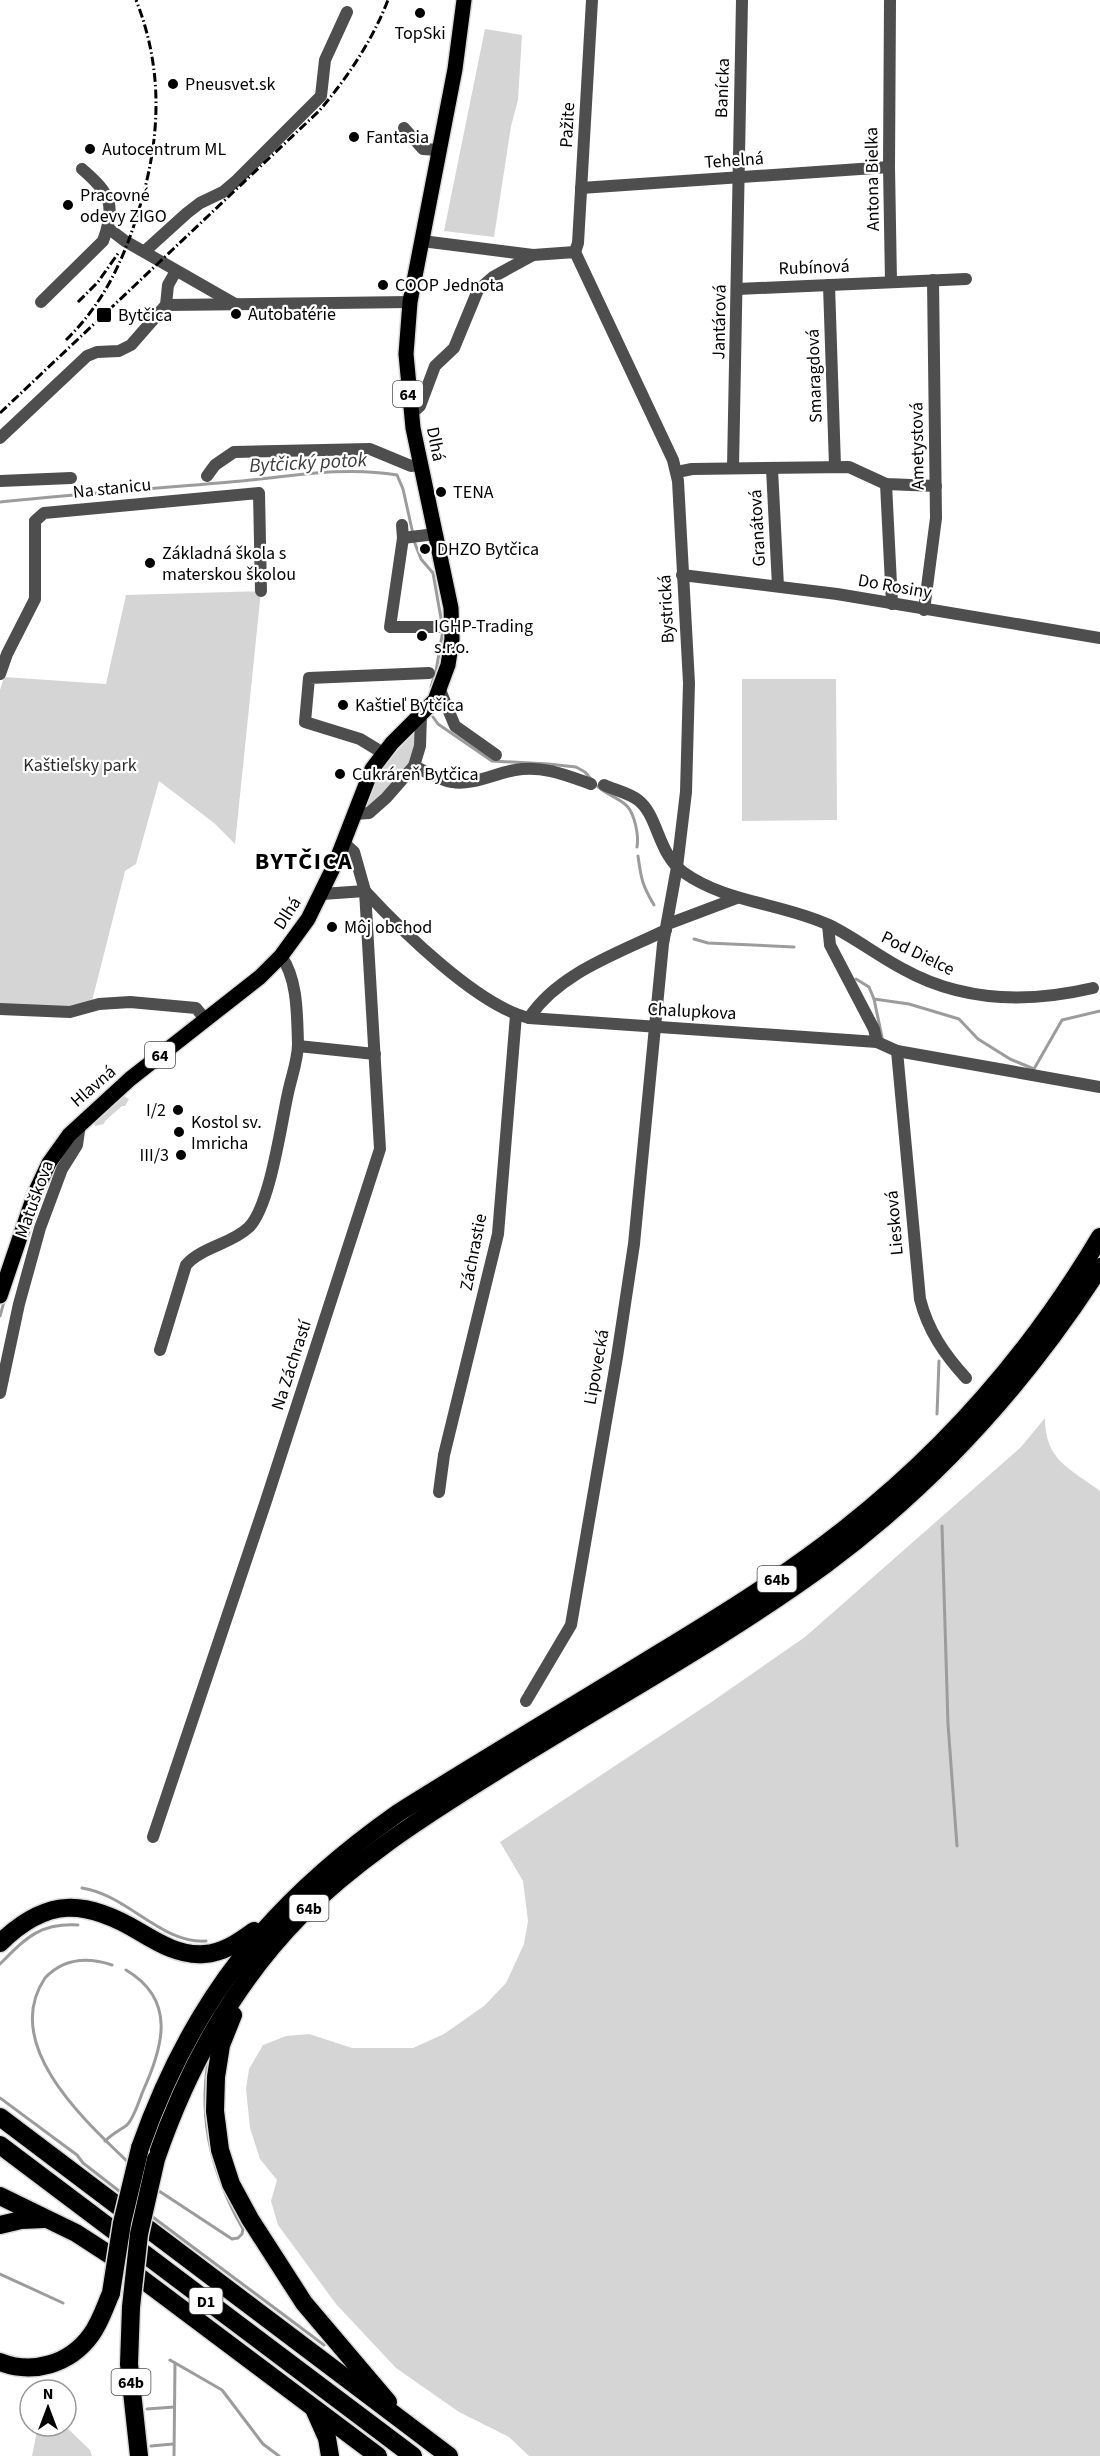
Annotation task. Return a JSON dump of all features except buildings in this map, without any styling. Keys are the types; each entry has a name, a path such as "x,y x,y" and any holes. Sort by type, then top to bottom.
{"highway":[{"name":"64b","path":"0,2362 23,2368 50,2365 62,2360 83,2345 92,2334 111,2293 122,2223 140,2148 169,2074 208,2004 252,1942 278,1915 322,1871 390,1819 719,1617 807,1558 853,1522 935,1449 993,1387 1045,1321 1100,1237"},
{"name":"64b","path":"139,2456 129,2364 130,2307 137,2246 156,2159 169,2121 203,2049 223,2014 274,1946 301,1915 386,1843 507,1764 762,1607 827,1563 886,1516 946,1461 1003,1400 1058,1330 1100,1267"},
{"path":"0,1943 33,1916 53,1909 75,1907 111,1916 175,1950 203,1954 231,1946 278,1915"},
{"path":"244,1985 221,2045 216,2077 215,2111 220,2150 231,2184 250,2219 304,2303 406,2424"},
{"name":"D1","path":"0,2117 449,2456"},
{"name":"D1","path":"0,2145 413,2456"},
{"path":"0,2196 76,2233 110,2254 378,2456"},
{"path":"0,2225 21,2220 44,2219"},
{"path":"315,2410 327,2438 330,2456"}],"main road":[{"name":"Dlhá","path":"281,956 308,919 322,894 372,769 383,753 421,715 440,690 448,664 445,627 447,586 420,465 411,414 406,361 410,302 455,69 464,0"},
{"name":"Hlavná","path":"0,1296 20,1233 42,1178 56,1153 80,1124 130,1079 260,977 281,956"}],"street":[{"name":"Pažite","path":"575,252 578,243 592,0"},
{"name":"Banícka","path":"737,178 742,0"},
{"name":"Antona Bielka","path":"890,0 891,282"},
{"path":"145,251 200,203 223,192 237,180 321,96 325,60 347,12"},
{"path":"404,128 423,149 440,150"},
{"name":"Tehelná","path":"581,188 889,167"},
{"path":"41,303 103,241 108,228 112,211 101,185 82,169"},
{"name":"Jantárová","path":"733,468 738,289 737,178"},
{"path":"108,228 125,241 236,305"},
{"path":"422,242 533,255 575,252"},
{"name":"Bystrická","path":"575,252 677,472 688,683 688,747 686,792 655,1027"},
{"path":"411,414 420,406 435,366 454,348 478,290 493,277 533,255"},
{"path":"0,438 87,356 97,352 119,351 131,345 166,304 168,285 176,271"},
{"path":"891,282 966,279"},
{"name":"Ametystová","path":"924,610 936,518 933,280"},
{"name":"Rubínová","path":"738,289 891,282"},
{"name":"Smaragdová","path":"829,285 835,466"},
{"path":"166,304 410,302"},
{"path":"207,476 215,465 234,452 370,449 411,466 420,465"},
{"path":"677,472 692,469 835,466 849,467 886,484 936,486"},
{"name":"Granátová","path":"772,469 777,586"},
{"name":"Na stanicu","path":"0,481 71,478"},
{"path":"886,484 892,604"},
{"name":"Na stanicu","path":"0,674 7,654 35,599 35,521 44,513 259,493 261,591"},
{"path":"435,534 408,534 390,627 445,627"},
{"name":"Do Rosiny","path":"682,575 837,594 1100,638"},
{"path":"383,753 360,739 305,722 309,678 429,673"},
{"path":"440,690 455,726 496,755"},
{"path":"354,814 369,813 386,798 414,766 420,746 421,715"},
{"path":"414,766 452,782 462,782 518,769 539,769 565,773 591,784"},
{"path":"604,785 637,800 646,808 665,851 677,867"},
{"name":"Na Záchrastí","path":"153,1837 270,1490 380,1149 365,891 354,852 344,843"},
{"name":"Pod Dielce","path":"677,867 690,877 737,898 828,925 904,970 951,990 978,996 1013,997 1067,994 1093,988"},
{"path":"322,894 365,891"},
{"name":"Chalupkova","path":"365,891 383,910 469,986 516,1015 529,1018 877,1042 897,1052 1100,1087"},
{"path":"529,1018 540,1001 561,984 667,927 737,898"},
{"path":"828,925 830,945 874,1029 877,1042"},
{"path":"160,1350 186,1265 193,1257 248,1228 256,1217 269,1181 298,1046 293,979 281,956"},
{"path":"0,1009 70,1012 99,1004 130,1002 196,1008 205,1019"},
{"name":"Záchrastie","path":"439,1492 444,1455 498,1234 516,1015"},
{"name":"Lipovecká","path":"526,1701 571,1625 634,1244 655,1027"},
{"path":"298,1046 375,1054"},
{"name":"Liesková","path":"897,1052 920,1299 928,1326 966,1378"},
{"name":"Matuškova","path":"0,1393 19,1304 40,1228 62,1169 76,1145 80,1124"}],"green space":[{"path":"485,29 522,35 518,100 511,126 494,237 444,231"},
{"name":"Kaštieľsky park","path":"261,591 235,844 214,823 159,781 136,864 125,871 92,1001 75,1008 0,1005 0,690 4,677 106,684 126,595"},
{"path":"742,679 836,679 837,820 742,821"},
{"path":"419,728 410,766 367,808 368,798 378,776"},
{"path":"124,1096 129,1099 125,1106 122,1106 104,1124 95,1126 94,1122"},
{"path":"1045,1418 1049,1444 1054,1453 1069,1469 1100,1491 1100,2456 529,2456 509,2437 459,2412 396,2368 336,2304 278,2225 271,2201 277,2180 260,2159 250,2128 246,2089 249,2069 263,2045 286,2036 309,2034 352,2048 413,2048 444,2034 484,2006 506,1983 524,1944 528,1921 523,1881 500,1842 805,1637 1021,1447"},
{"path":"36,2438 78,2438 90,2450 92,2456 32,2456"}],"waterway":[{"name":"Bytčický potok","path":"0,502 319,473 378,472 397,475 403,489 413,534"},
{"name":"Bytčický potok","path":"414,541 421,559 433,573 442,624"},
{"name":"Bytčický potok","path":"431,687 443,630"},
{"name":"Bytčický potok","path":"433,717 438,724 492,761 576,767 591,779"},
{"name":"Bytčický potok","path":"595,784 630,810 636,826 637,847"},
{"name":"Bytčický potok","path":"638,856 643,881 654,905"},
{"name":"Bytčický potok","path":"694,939 708,943 794,947"},
{"name":"Bytčický potok","path":"856,979 869,987 874,999 909,1004 959,1019 978,1039 1010,1059 1034,1069 1062,1020 1100,1011"},
{"path":"874,999 883,1042"},
{"path":"0,1316 5,1298"},
{"path":"937,1414 939,1361"},
{"path":"942,1526 948,1724 957,1846"},
{"path":"82,1888 99,1892 174,1935 190,1940 206,1941"},
{"path":"0,1964 34,1934 53,1927 78,1925"},
{"path":"112,1965 85,1960 68,1963 52,1971 45,1978 34,2004 33,2029 41,2055 54,2080 92,2127 130,2164"},
{"path":"105,2141 127,2125 132,2118 156,2058 160,2041 159,2010 153,1995 142,1982 126,1970"},
{"path":"156,2189 232,2239 242,2234 243,2229 223,2189 210,2148 205,2106 208,2062"},
{"path":"0,2098 77,2155 83,2163 123,2194"},
{"path":"150,2215 324,2345"},
{"path":"0,2274 63,2303"},
{"path":"170,2360 222,2390 263,2444 279,2456"},
{"path":"174,2456 175,2363"},
{"path":"147,2409 174,2407"},
{"path":"151,2446 173,2444"}],"railway":[{"path":"66,340 92,310 112,278 128,243 147,180 155,128 155,77 145,26 136,0"},
{"path":"0,413 319,111 358,58 375,30 388,0"},
{"path":"78,302 98,282 119,252"}],"place":[{"name":"TopSki","path":"420,13"},
{"name":"Pneusvet.sk","path":"173,84"},
{"name":"Fantasia","path":"354,137"},
{"name":"Autocentrum ML","path":"90,149"},
{"name":"Pracovné odevy ZIGO","path":"68,205"},
{"name":"COOP Jednota","path":"383,285"},
{"name":"Autobatérie","path":"236,314"},
{"name":"Bytčica","path":"104,315"},
{"name":"TENA","path":"441,492"},
{"name":"DHZO Bytčica","path":"425,549"},
{"name":"Základná škola s materskou školou","path":"150,563"},
{"name":"IGHP-Trading s.r.o.","path":"422,636"},
{"name":"Kaštieľ Bytčica","path":"343,705"},
{"name":"Cukráreň Bytčica","path":"340,774"},
{"name":"Môj obchod","path":"332,927"},
{"name":"I/2","path":"178,1110"},
{"name":"Kostol sv. Imricha","path":"179,1132"},
{"name":"III/3","path":"181,1155"}],"district":[{"name":"BYTČICA","path":"304,861"}]}
